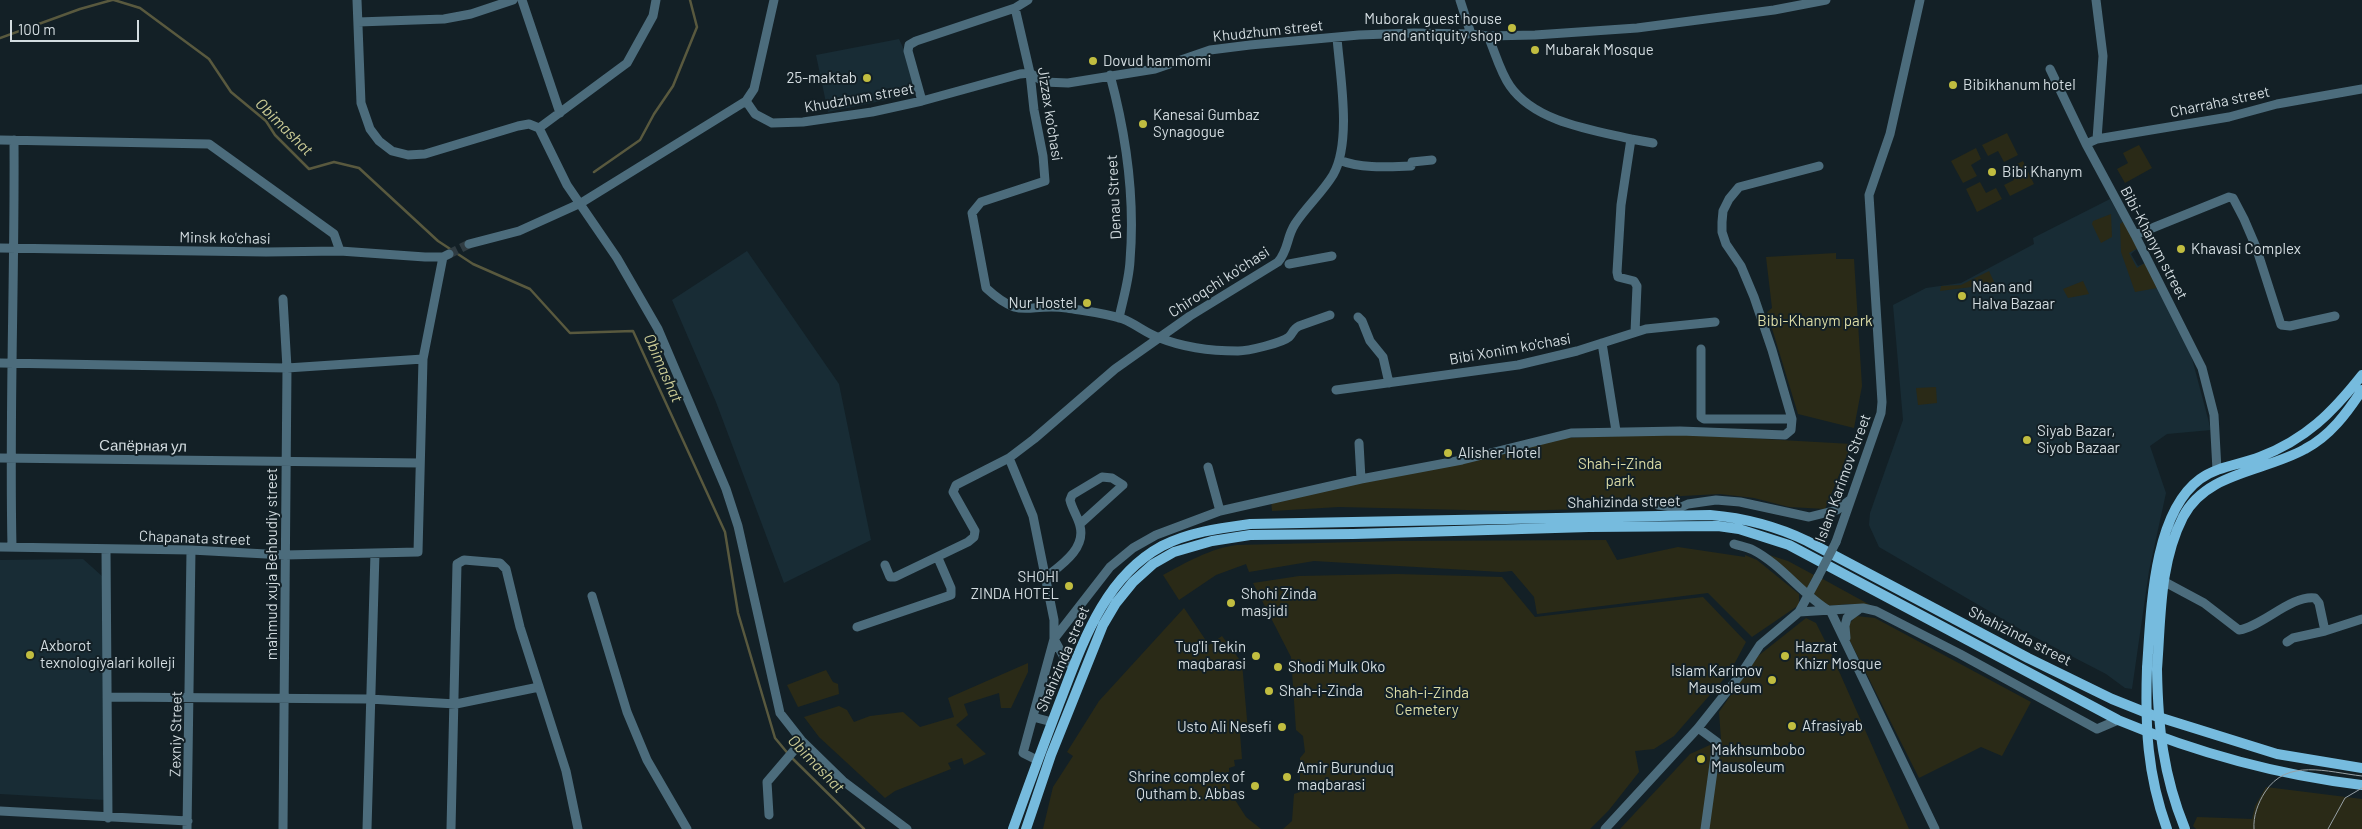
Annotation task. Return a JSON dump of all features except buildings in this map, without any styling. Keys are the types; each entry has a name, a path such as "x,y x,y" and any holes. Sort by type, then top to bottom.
{"main road":[{"path":"2167,829 2150,769 2146,714 2152,669 2156,612 2154,585 2160,554 2173,514 2192,486 2217,470 2259,457 2298,439 2329,413 2362,375"},
{"path":"2156,612 2168,554 2183,517 2194,500 2217,482 2277,463 2306,449 2327,434 2362,390"},
{"path":"2329,413 2338,422"},
{"name":"Shahizinda street","path":"1014,829 1037,760 1073,667 1100,608 1128,572 1163,546 1214,530 1267,524 1710,515 1740,518 1792,534 2020,654 2112,699 2152,715 2277,754 2362,768"},
{"name":"Shahizinda street","path":"1026,829 1051,755 1092,648 1116,602 1142,574 1164,558 1212,540 1238,536 1589,527 1698,526 1739,529 1789,545 2118,720 2173,742 2272,771 2362,785"},
{"path":"2152,669 2164,762 2172,795 2185,829"},
{"path":"2272,771 2277,754"}],"street":[{"path":"357,0 361,104 370,130 379,141 392,151 408,155 425,154 518,126 529,124 539,128 567,185 618,258 658,329 726,489 738,526 780,713 802,741 843,781 907,829"},
{"path":"358,22 444,19 471,14 513,0"},
{"path":"522,0 560,113"},
{"path":"539,128 627,63 653,16 656,0"},
{"path":"468,244 519,231 581,203 746,102 754,89 774,0"},
{"path":"922,101 908,51 909,45 1015,8 1028,0"},
{"path":"1460,0 1471,34"},
{"path":"1772,0 1774,10"},
{"name":"Khudzhum street","path":"746,102 755,114 772,123 804,122 872,112 922,101 1002,77 1030,73 1044,82 1068,83 1155,69 1210,50 1414,33 1488,36 1620,30 1774,10 1826,0"},
{"name":"Islam Karimov Street","path":"1605,829 1698,728 1741,674 1760,646 1799,612 1836,542 1881,413 1882,402 1869,195 1890,134 1920,0"},
{"path":"2096,0 2103,56 2097,139"},
{"name":"Jizzax ko'chasi","path":"1015,8 1030,73 1045,181 981,202 972,214 986,288 1012,308 1024,310 1064,307 1119,318 1159,338 1196,349 1239,352 1271,345 1290,336 1294,328 1330,315"},
{"path":"1488,36 1510,85 1527,104 1556,119 1589,131 1653,143"},
{"name":"Chiroqchi ko'chasi","path":"1009,458 1034,439 1115,368 1190,316 1278,262 1286,253 1288,238 1295,225 1333,175 1339,160 1342,133 1337,38"},
{"name":"Bibi-Khanym street","path":"2050,69 2086,144 2202,368 2209,390 2217,470"},
{"name":"Denau Street","path":"1110,75 1124,140 1131,212 1130,262 1119,318"},
{"name":"Charraha street","path":"2086,144 2097,139 2229,117 2277,104 2362,90"},
{"path":"1631,139 1622,205 1617,272 1618,277 1634,281 1637,286 1635,332"},
{"path":"0,140 209,144 334,234 340,251"},
{"path":"12,547 10,458 13,363 14,140"},
{"path":"1339,160 1354,166 1411,166 1412,162 1432,160"},
{"path":"1054,639 1104,574 1133,548 1156,535 1220,511 1361,479 1462,460 1571,433 1680,431 1785,436 1791,430 1792,419 1754,297 1742,266 1726,244 1722,232 1723,211 1729,199 1739,187 1819,166"},
{"path":"2135,236 2229,197 2233,198 2256,247 2281,325 2290,326 2335,316"},
{"name":"Minsk ko'chasi","path":"0,248 266,252 340,251 446,255 423,359"},
{"path":"1289,264 1332,256"},
{"name":"mahmud xuja Behbudiy street","path":"283,299 287,368 283,829"},
{"path":"1358,317 1362,321 1370,341 1383,357 1389,383"},
{"name":"Bibi Xonim ko'chasi","path":"1336,390 1518,365 1577,351 1635,332 1672,325 1715,322"},
{"path":"1602,343 1616,431"},
{"path":"1701,349 1700,413 1704,419 1792,419"},
{"path":"0,363 287,368 423,359 420,463"},
{"path":"1359,443 1361,479"},
{"name":"Сапёрная ул","path":"0,458 420,463"},
{"path":"885,565 890,577 895,577 968,542 974,536 975,530 953,488 1009,458 1033,516 1054,620 1054,639 1023,753 1037,760"},
{"name":"Chapanata street","path":"0,547 191,550 285,555 418,552 420,463"},
{"path":"1208,467 1220,511"},
{"path":"1045,578 1078,547 1081,537 1080,524 1070,500 1076,491 1102,477 1112,478 1123,485 1080,524"},
{"path":"1658,505 1679,508 1688,504 1724,501 1749,504 1809,517 1837,510 1853,497"},
{"path":"1734,544 1753,550 1808,596 1831,612 1936,829"},
{"path":"106,550 108,818"},
{"name":"Zexniy Street","path":"187,825 191,698 191,550"},
{"path":"367,829 369,699 375,553"},
{"path":"857,627 951,595 951,588 938,558"},
{"path":"452,829 456,704 457,564 464,560 500,563 506,569 520,627 566,770 578,829"},
{"path":"2163,581 2204,603 2239,630 2246,629 2292,604 2308,598 2315,598 2319,603 2325,631"},
{"path":"592,596 627,712 647,760 687,829"},
{"path":"1848,648 1845,622 1849,614 1863,608"},
{"path":"1799,612 1831,612 1863,608 1876,611 1960,654 2097,729 2118,720"},
{"path":"2287,642 2293,638 2325,631 2362,619"},
{"path":"1054,639 1066,661 1073,667"},
{"path":"107,697 285,700 369,699 456,704 539,687"},
{"path":"1033,717 1052,722"},
{"path":"1698,728 1717,742 1705,829"},
{"path":"769,815 767,782 802,741"},
{"path":"0,811 187,825"}],"shaded area":[{"name":"25-maktab","path":"899,39 910,62 915,94 828,112 816,55"},
{"name":"Siyab Bazar, Siyob Bazaar","path":"2110,199 2138,248 2131,254 2138,266 2145,263 2190,351 2211,430 2167,434 2150,446 2166,493 2149,571 2132,689 2125,688 2106,674 2025,632 1879,547 1869,525 1870,513 1903,420 1893,305 1926,288 1961,283 2034,244 2033,238"},
{"path":"747,251 839,384 871,540 784,583 716,402 672,300"},
{"name":"Axborot texnologiyalari kolleji","path":"83,559 102,576 106,751 105,800 0,794 0,560"}],"green space":[{"path":"2007,133 2018,155 2004,162 1998,151 1988,156 1982,145"},
{"path":"2139,145 2152,168 2125,183 2117,169 2128,163 2123,153"},
{"path":"1976,148 1981,159 1971,165 1977,176 1963,183 1951,161"},
{"path":"2023,161 2034,184 2010,196 2004,185 2014,180 2009,168"},
{"path":"1980,182 1986,193 1996,188 2002,199 1977,212 1966,189"},
{"path":"2111,214 2112,237 2101,243 2092,224 2093,221"},
{"path":"2124,221 2138,248 2129,253 2137,268 2145,263 2157,288 2135,292 2121,252 2120,224"},
{"name":"Bibi-Khanym park","path":"1836,253 1836,259 1854,259 1862,386 1854,428 1798,414 1767,312 1772,308 1766,257"},
{"path":"1989,271 1995,284 1940,291 1941,286 1961,285"},
{"path":"2083,281 2089,294 2068,298 2063,289"},
{"path":"1936,387 1937,403 1918,405 1916,388"},
{"name":"Shah-i-Zinda park","path":"1674,434 1852,444 1825,509 1789,507 1754,498 1720,494 1682,496 1624,508 1509,511 1339,507 1272,511 1271,500 1564,438"},
{"path":"1606,540 1617,560 1678,547 1745,557 1745,555 1757,560 1799,594 1799,605 1752,637 1708,593 1537,614 1534,597 1512,571 1501,572 1314,561 1249,572 1246,564 1216,575 1179,600 1163,575 1208,553 1237,545 1398,541"},
{"path":"1760,552 1788,561 1814,575 1806,590"},
{"name":"Shah-i-Zinda Cemetery","path":"1397,574 1502,577 1535,617 1703,597 1746,642 1730,672 1674,736 1654,749 1635,751 1639,772 1609,810 1590,829 1283,829 1292,821 1294,794 1300,792 1300,758 1305,752 1303,736 1296,730 1291,657 1253,583 1299,576"},
{"path":"1821,578 1872,606 1849,604 1826,606 1811,595"},
{"path":"1184,608 1209,645 1222,636 1242,663 1248,731 1240,733 1242,759 1234,760 1235,766 1229,768 1230,792 1246,817 1261,829 1043,829 1053,787 1073,756 1067,752 1099,701"},
{"path":"1856,616 1875,618 2031,702 2002,756 1981,747 1919,778 1850,641 1849,624"},
{"name":"Afrasiyab","path":"1806,618 1816,623 1830,651 1909,829 1620,829 1690,754 1721,740 1719,712 1758,656"},
{"path":"1028,663 1028,672 1011,708 1001,708 999,693 964,704 968,715 956,725 986,754 964,765 962,758 948,763 951,769 895,791 885,798 819,737 804,717 839,706 847,710 854,722 870,716 903,712 920,727 954,717 948,698"},
{"path":"826,670 833,682 838,684 839,694 798,707 787,685"},
{"path":"2266,787 2362,799 2362,829 2196,829 2193,826 2197,817 2252,819 2255,806"}],"waterway":[{"name":"Obimashat","path":"0,38 80,9 112,0"},
{"name":"Obimashat","path":"114,0 140,8 209,59 231,92 266,121 275,135 309,169 334,162 359,168 438,241 473,264 530,289 570,333 633,331 725,532 738,613 775,738 790,756 864,829"},
{"path":"594,172 640,140 654,114 673,86 697,27 690,0"}],"tunnel":[{"path":"449,254 469,244"}],"tram line":[{"path":"2254,829 2255,814 2262,796 2274,781 2285,775 2296,771 2322,770 2362,776"},
{"path":"2328,829 2345,798 2362,788"}],"place":[{"name":"Muborak guest house and antiquity shop","path":"1512,28"},
{"name":"Mubarak Mosque","path":"1535,50"},
{"name":"Dovud hammomi","path":"1093,61"},
{"name":"25-maktab","path":"867,78"},
{"name":"Bibikhanum hotel","path":"1953,85"},
{"name":"Kanesai Gumbaz Synagogue","path":"1143,124"},
{"name":"Bibi Khanym","path":"1992,172"},
{"name":"Khavasi Complex","path":"2181,249"},
{"name":"Naan and Halva Bazaar","path":"1962,296"},
{"name":"Nur Hostel","path":"1087,303"},
{"name":"Siyab Bazar, Siyob Bazaar","path":"2027,440"},
{"name":"Alisher Hotel","path":"1448,453"},
{"name":"SHOHI ZINDA HOTEL","path":"1069,586"},
{"name":"Shohi Zinda masjidi","path":"1231,603"},
{"name":"Axborot texnologiyalari kolleji","path":"30,655"},
{"name":"Tug'li Tekin maqbarasi","path":"1256,656"},
{"name":"Hazrat Khizr Mosque","path":"1785,656"},
{"name":"Shodi Mulk Oko","path":"1278,667"},
{"name":"Islam Karimov Mausoleum","path":"1772,680"},
{"name":"Shah-i-Zinda","path":"1269,691"},
{"name":"Afrasiyab","path":"1792,726"},
{"name":"Usto Ali Nesefi","path":"1282,727"},
{"name":"Makhsumbobo Mausoleum","path":"1701,759"},
{"name":"Amir Burunduq maqbarasi","path":"1287,777"},
{"name":"Shrine complex of Qutham b. Abbas","path":"1255,786"}]}
